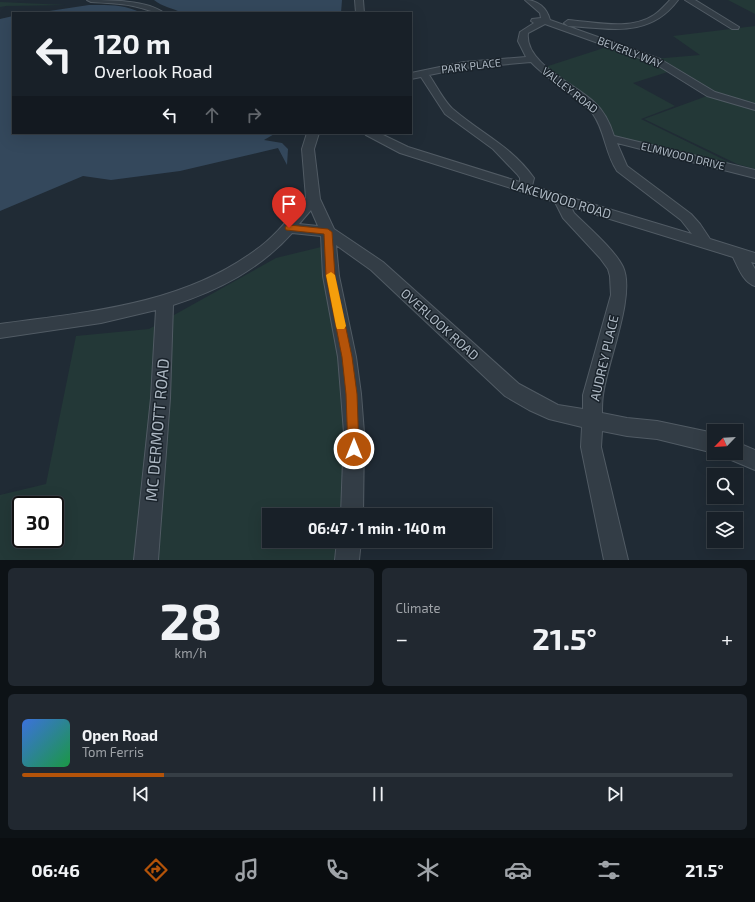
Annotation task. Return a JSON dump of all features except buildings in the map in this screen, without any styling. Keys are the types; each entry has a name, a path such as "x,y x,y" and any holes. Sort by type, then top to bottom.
{"street":[{"path":"91,0 135,3 158,12"},
{"path":"359,0 360,12"},
{"path":"529,21 617,26 642,23 655,19 674,0"},
{"path":"689,0 735,27"},
{"path":"538,3 551,23"},
{"name":"VALLEY ROAD","path":"551,23 529,29 522,36 526,52 531,59 582,97 599,112 618,162 622,168 686,217 695,227 704,242"},
{"name":"BEVERLY WAY","path":"551,23 657,61 672,68 692,83 711,94 755,107"},
{"name":"PARK PLACE","path":"412,76 464,65 531,59"},
{"path":"423,73 448,112 497,146 522,171 527,178 525,188"},
{"path":"312,134 309,140 308,149 313,199 328,232 331,276 347,357 351,394 354,433 352,508"},
{"name":"LAKEWOOD ROAD","path":"372,134 404,150 421,156 755,258"},
{"name":"ELMWOOD DRIVE","path":"610,138 755,174"},
{"path":"0,331 139,309 199,290 232,274 259,256 289,228 313,199"},
{"name":"AUDREY PLACE","path":"561,199 568,215 605,254 616,268 620,285 619,296 593,395 591,447 616,560"},
{"name":"OVERLOOK ROAD","path":"289,228 328,232 377,266 512,390 536,404 556,414 627,427 664,431 707,441"},
{"path":"739,253 746,268 755,280"},
{"name":"MC DERMOTT ROAD","path":"146,560 165,331 165,301"},
{"path":"743,455 755,460"},
{"path":"347,560 348,548"}],"green space":[{"path":"728,0 755,0 755,14"},
{"path":"0,2 66,5 0,7"},
{"path":"755,26 755,107 709,93 674,70 633,83 675,106 641,119 751,173 610,138 595,108 542,68 613,45 653,59 700,55 673,36"},
{"path":"707,96 755,110 755,169 737,164 644,119"},
{"path":"321,247 354,424 346,508 262,508 262,548 341,548 340,560 0,560 0,495 46,484 76,336 149,329 276,258"}],"water":[{"path":"154,0 342,0 341,12 180,12"},
{"path":"89,5 109,5 129,8 139,12 43,12"},
{"path":"12,16 12,134 274,134 264,140 282,143 288,149 287,165 278,148 180,171 111,180 83,176 0,211 0,19"}],"slow traffic":[{"path":"331,275 341,326"}],"route":[{"path":"289,228 328,232 331,276 347,357 354,433 354,449"}]}
